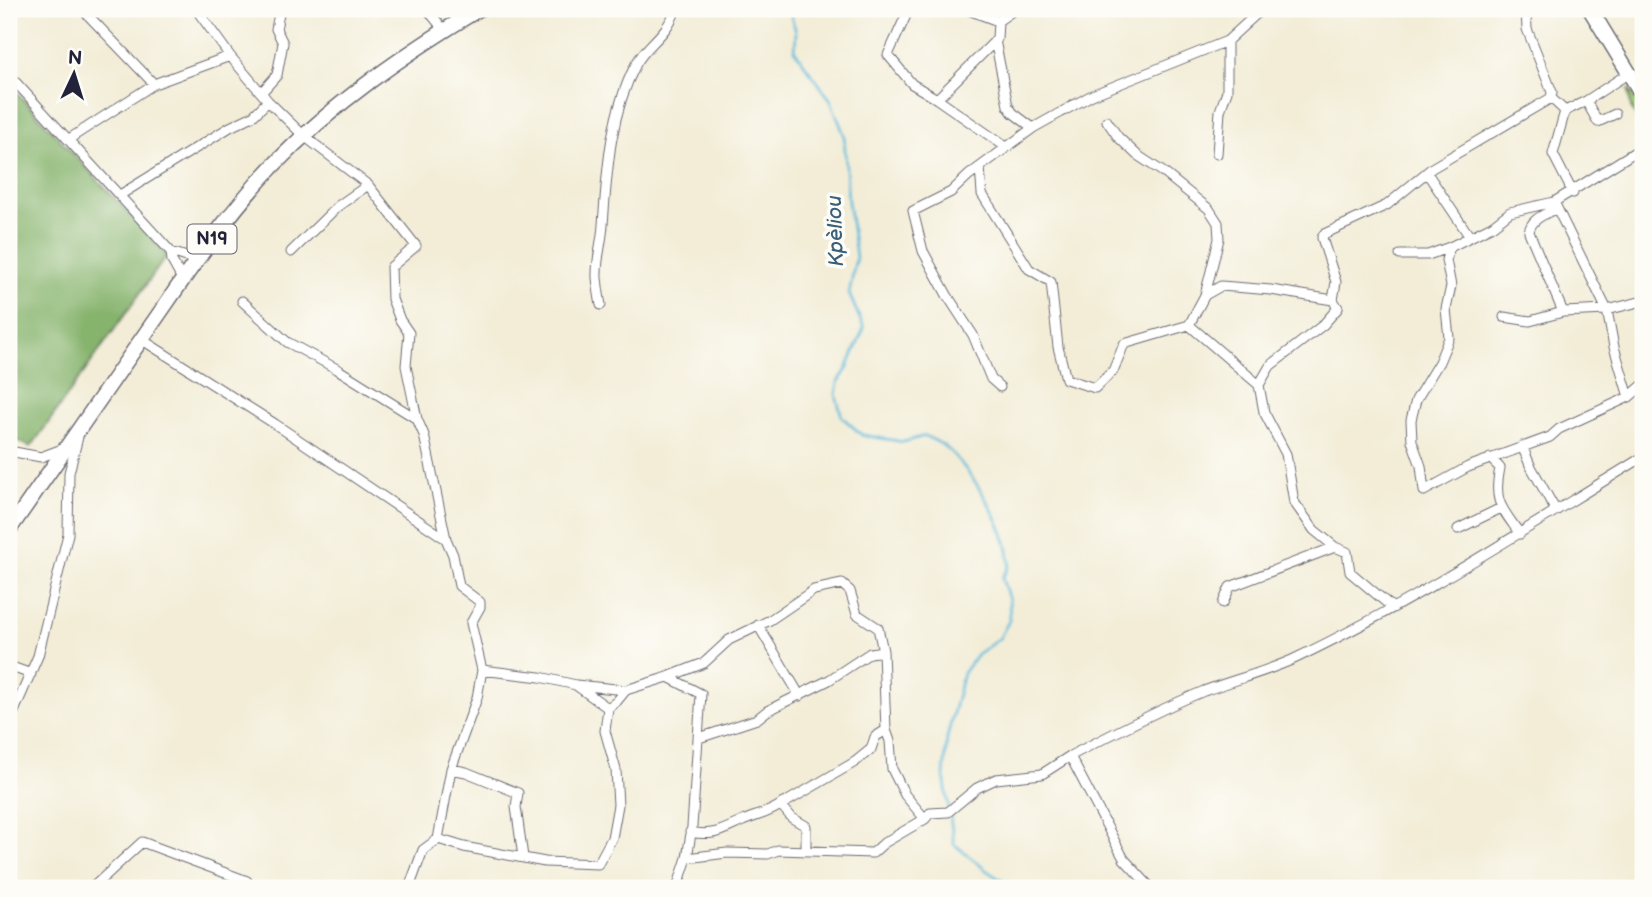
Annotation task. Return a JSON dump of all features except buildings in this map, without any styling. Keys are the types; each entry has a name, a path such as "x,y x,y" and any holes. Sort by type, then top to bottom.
{"main road":[{"name":"N19","path":"9,530 196,260 251,190 304,136 354,93 479,9"},
{"path":"1590,9 1643,96"}],"street":[{"path":"82,9 154,84"},
{"path":"196,9 230,56 265,97 304,136 368,185 416,246 391,267 390,281 396,312 409,333 406,366 459,586 480,603 471,623 482,670 477,698 451,769 438,839 423,850 409,888"},
{"path":"120,195 194,148 253,116 277,75 283,43 276,29 280,9"},
{"path":"427,9 444,30"},
{"path":"601,305 597,276 607,160 613,132 627,85 638,61 670,26 676,9"},
{"path":"909,9 888,55 912,84 1006,147"},
{"path":"966,9 998,21"},
{"path":"1015,9 998,21 995,40 1008,106 1033,128"},
{"path":"1000,387 991,379 973,335 923,251 914,211 951,192 1033,128 1092,95 1227,41 1262,9"},
{"path":"1526,9 1528,29 1552,92 1551,97"},
{"path":"937,99 995,40"},
{"path":"1217,154 1220,111 1227,91 1227,41"},
{"path":"69,139 154,84 230,56"},
{"path":"1573,193 1553,154 1565,111 1586,101 1629,73"},
{"path":"9,75 171,252 196,260"},
{"path":"1551,97 1565,111"},
{"path":"1259,384 1270,366 1323,326 1338,308 1333,300 1336,282 1322,236 1387,205 1427,173 1498,127 1551,97"},
{"path":"1586,101 1598,122 1615,114"},
{"path":"980,167 982,194 1029,269 1051,282 1058,347 1066,379 1095,388 1113,370 1124,344 1189,325 1205,295 1219,239 1218,223 1209,209 1137,155 1118,137 1107,121"},
{"path":"1563,312 1529,232 1530,225 1643,147"},
{"path":"1427,173 1470,237"},
{"path":"291,252 338,206 368,185"},
{"path":"1400,255 1428,255 1492,226 1510,212 1556,205"},
{"path":"1556,205 1607,310 1614,347 1629,397"},
{"path":"1450,247 1446,260 1451,286 1446,309 1449,338 1439,362 1416,400 1411,419 1412,441 1421,467 1424,491 1490,458 1550,437 1559,429 1629,397 1643,385"},
{"path":"171,252 172,261 183,279"},
{"path":"1205,295 1222,286 1272,290 1333,300"},
{"path":"242,301 287,342 337,369 417,419"},
{"path":"1504,317 1530,321 1563,312 1607,310 1643,301"},
{"path":"1189,325 1259,384 1264,412 1286,454 1294,502 1314,530 1335,547 1347,552 1350,572 1393,608"},
{"path":"141,339 275,424 446,539"},
{"path":"9,723 31,674 68,534 69,473 80,428"},
{"path":"1522,446 1556,511"},
{"path":"9,451 41,457 67,447"},
{"path":"687,858 727,853 873,853 934,811 948,812 977,788 996,779 1042,774 1112,734 1203,692 1291,660 1393,608 1520,534 1643,457"},
{"path":"1490,458 1500,468 1496,490 1502,508 1520,534"},
{"path":"1458,529 1502,508"},
{"path":"1223,603 1230,587 1335,547"},
{"path":"482,670 625,690 704,663 729,640 770,620 814,590 842,584 850,591 857,614 878,628 883,651 886,730 890,741 892,769 905,795 925,819"},
{"path":"758,625 800,696"},
{"path":"699,738 757,719 767,711 862,661 870,653 883,651"},
{"path":"9,666 31,674"},
{"path":"668,677 701,694 687,858 677,888"},
{"path":"576,685 608,708"},
{"path":"438,839 464,847 545,862 598,864 612,838 618,806 616,770 605,731 608,708 625,690"},
{"path":"690,832 703,835 729,829 742,821 770,812 855,762 871,749 875,737 886,730"},
{"path":"1070,756 1124,859 1151,888"},
{"path":"451,769 466,772 519,793 516,807 523,857"},
{"path":"781,805 796,791"},
{"path":"781,805 792,818 806,826 806,851"},
{"path":"92,888 142,842 247,881 250,888"}],"green space":[{"path":"9,84 167,255 31,447 9,437"},
{"path":"1629,89 1643,111 1643,129 1631,107"}],"waterway":[{"name":"Kpèliou","path":"789,9 796,32 795,51 830,99 844,134 848,202 856,257 849,294 864,328 847,369 838,383 836,395 842,417 862,435 904,442 925,436 944,446 965,468 987,500 1008,550 1009,566 1002,578 1009,600 1010,619 999,639 977,654 963,673 947,738 944,775 954,844 1013,888"}]}
